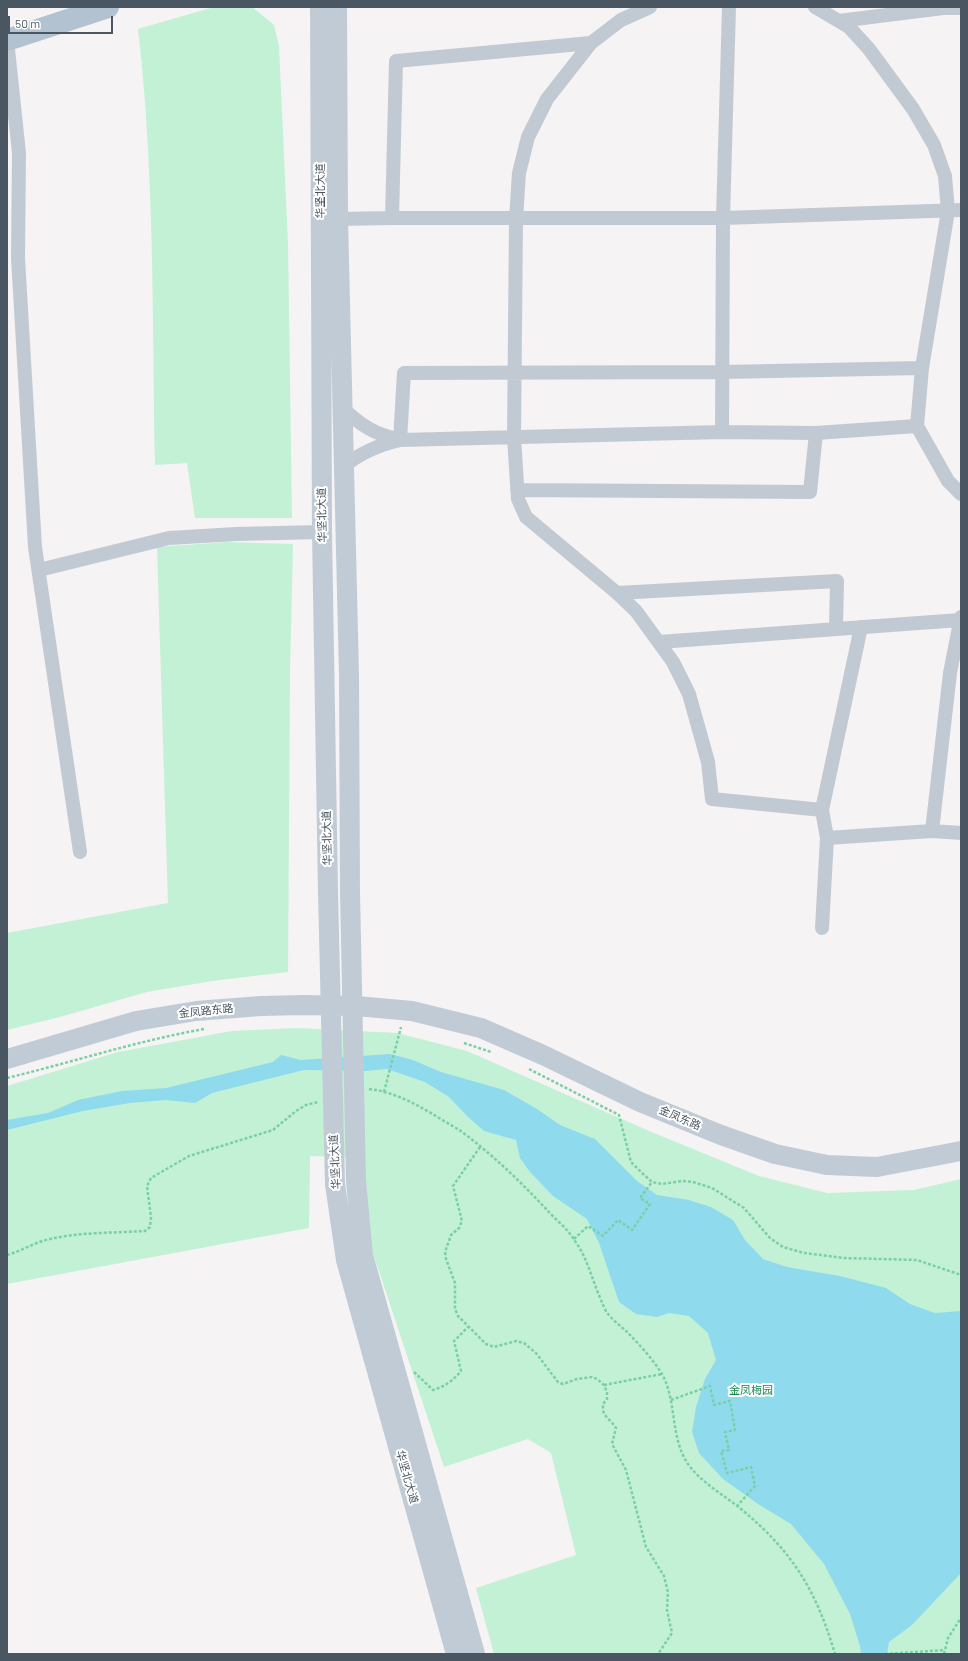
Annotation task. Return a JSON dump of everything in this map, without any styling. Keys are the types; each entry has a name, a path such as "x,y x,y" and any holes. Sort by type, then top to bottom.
{"main road":[{"path":"7,40 108,7"},
{"name":"华坚北大道","path":"320,7 322,532 334,1184 346,1260 456,1654"},
{"name":"华坚北大道","path":"337,7 338,219 349,675 350,892 356,1181 363,1255 475,1654"},
{"name":"金凤路东路","path":"7,1059 136,1020 196,1011 260,1006 302,1005 356,1006 412,1011"},
{"name":"金凤东路","path":"412,1011 481,1028 543,1055 640,1102 721,1135 775,1154 827,1165 878,1166 961,1151"}],"street":[{"path":"650,7 621,20 591,43 546,99 528,137 519,173 516,219 514,438 518,498 526,517 617,593 636,611 674,662 689,694 708,762 712,799 822,810"},
{"path":"722,432 724,218 729,7"},
{"path":"815,7 849,27 869,49 913,109 934,145 945,176 954,211 922,368 917,426 948,481 961,494"},
{"path":"839,21 943,8 961,8"},
{"path":"7,40 19,153 18,258 35,547 80,852"},
{"path":"392,218 396,61 591,43"},
{"path":"338,219 724,218 954,211"},
{"path":"400,440 404,373 723,372 922,368"},
{"path":"342,407 350,416 368,429 389,438 400,440 722,432 816,433 917,426"},
{"path":"517,490 810,492 816,433"},
{"path":"343,467 363,452 400,440"},
{"path":"38,570 169,538 236,534 322,532"},
{"path":"617,593 837,581 836,628"},
{"path":"660,642 961,619 950,673 932,831"},
{"path":"822,928 827,838 822,810 861,627"},
{"path":"827,838 932,831 961,833"}],"path":[{"path":"384,1092 401,1027"},
{"path":"364,1090 370,1089 384,1092 417,1104 462,1132 537,1200 574,1239 586,1260 595,1286 607,1313 644,1350 662,1374 669,1391 676,1432 684,1458 700,1477 737,1506 779,1543 797,1567 816,1601 835,1654"},
{"path":"7,1255 48,1239 74,1234 145,1231 150,1227 151,1217 147,1186 151,1178 189,1156 272,1130 306,1105 322,1101"},
{"path":"619,1115 631,1162 652,1182 662,1184 682,1181 694,1182 712,1188 744,1208 770,1238 783,1247 804,1253 844,1258 917,1260 961,1275"},
{"path":"480,1147 453,1186 462,1221 459,1228 451,1235 445,1252 455,1283 455,1309 458,1316 486,1344 494,1347 516,1341 524,1343 536,1353 558,1382 563,1384 577,1379 592,1377 598,1379 604,1385 607,1392 607,1399 602,1410 616,1428 612,1444 626,1470 646,1547 664,1576 668,1592 667,1610 672,1633 658,1654"},
{"path":"574,1239 588,1226 603,1236 618,1220 632,1230 650,1204 640,1198 652,1182"},
{"path":"410,1371 433,1390 445,1385 456,1377 461,1372 454,1341 468,1327"},
{"path":"604,1385 662,1374"},
{"path":"671,1400 710,1386 714,1405 730,1401 735,1430 725,1432 729,1450 721,1451 727,1474 751,1467 755,1486 737,1506"},
{"path":"944,1654 948,1638 961,1618"},
{"path":"885,1654 945,1650"}],"green space":[{"path":"214,7 252,7 274,25 279,46 288,244 292,518 195,518 187,463 155,465 150,192 138,29"},
{"path":"227,542 293,544 290,672 288,972 212,981 147,992 60,1017 7,1030 7,933 168,903 157,547"},
{"name":"金凤梅园","path":"297,1028 397,1033 467,1051 649,1131 759,1176 827,1193 914,1190 961,1179 961,1654 494,1654 476,1588 576,1555 551,1453 528,1439 444,1467 367,1235 355,1157 310,1156 309,1228 7,1284 7,1086 118,1052 232,1031"}],"water":[{"path":"390,1054 413,1060 441,1072 504,1090 537,1109 560,1125 595,1139 637,1181 657,1195 689,1200 711,1207 733,1220 745,1240 763,1259 787,1267 840,1276 886,1288 910,1304 935,1313 961,1311 961,1573 912,1625 889,1642 887,1654 861,1654 850,1614 824,1564 791,1524 758,1504 723,1479 699,1453 692,1432 696,1407 705,1379 716,1360 708,1333 689,1316 669,1313 657,1317 636,1314 619,1302 599,1243 587,1219 553,1196 530,1172 520,1158 516,1140 484,1131 449,1097 425,1082 387,1069 366,1071 304,1070 212,1093 195,1103 166,1100 130,1103 83,1111 7,1130 7,1120 48,1113 78,1100 122,1091 166,1088 273,1062 281,1055 301,1060"}]}
